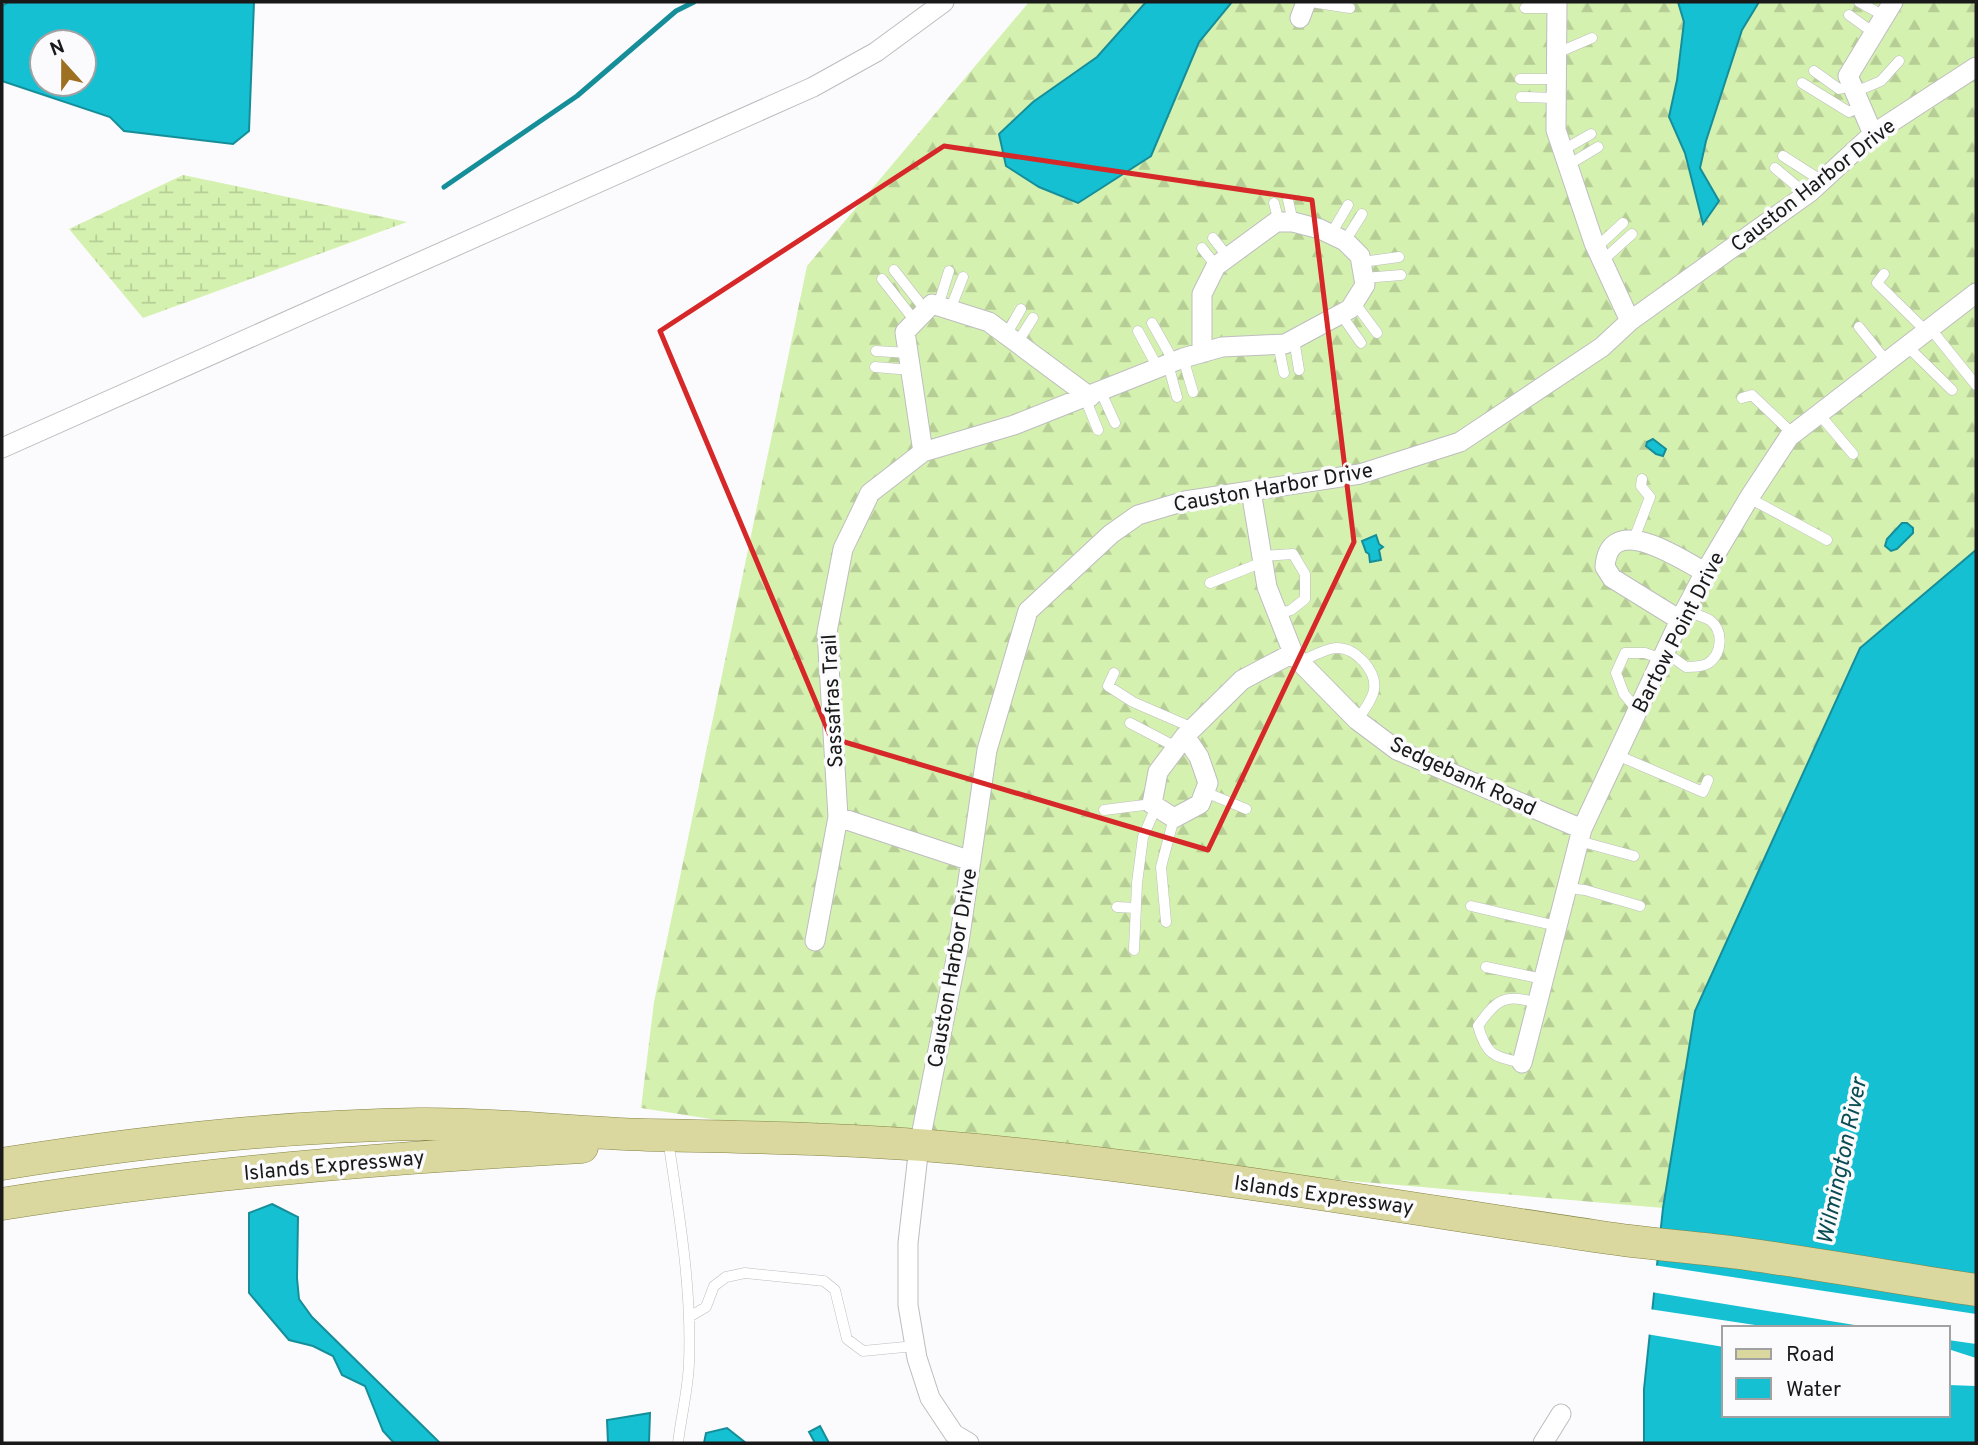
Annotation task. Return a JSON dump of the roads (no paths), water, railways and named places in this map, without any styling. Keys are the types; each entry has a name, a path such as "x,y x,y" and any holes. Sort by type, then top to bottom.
{"main road":[{"name":"Islands Expressway","path":"2,1164 88,1150 315,1128 423,1124 667,1135 770,1136 976,1150 1206,1178 1606,1238 1738,1253 1976,1290"},
{"name":"Islands Expressway","path":"2,1204 93,1189 418,1157 588,1147 667,1135"}],"street":[{"path":"2,448 813,87 876,52 944,2"},
{"path":"1557,5 1556,130 1599,255 1630,321"},
{"path":"1873,134 1848,76 1884,17"},
{"name":"Causton Harbor Drive","path":"969,1443 954,1434 930,1398 915,1346 906,1272 919,1146 958,949 987,750 1028,611 1111,534 1138,515 1185,501 1360,474 1460,442 1602,347 1630,321 1806,194 1873,134 1976,66"},
{"path":"1202,353 1202,294 1222,262 1282,216 1338,237 1360,256 1365,285 1347,308"},
{"name":"Bartow Point Drive","path":"1522,1063 1580,835 1705,572 1749,498 1793,434 1976,293"},
{"name":"Sassafras Trail","path":"815,941 838,817 827,632 843,549 870,493 923,452 1014,425 1202,353 1222,347 1286,341 1347,308"},
{"path":"923,452 905,332 932,312 989,322 1092,396"},
{"name":"Sedgebank Road","path":"1251,491 1267,587 1297,657 1357,720 1397,750 1580,835"},
{"path":"1683,615 1612,578 1605,567 1609,550 1617,543 1629,539 1644,541 1705,572"},
{"path":"1185,737 1199,757 1208,783 1200,804 1174,818 1154,806 1158,772 1185,737 1242,680 1297,657"},
{"path":"838,817 971,861"},
{"path":"1543,1443 1561,1415"}],"lane":[{"path":"1860,2 1884,17"},
{"path":"1525,8 1557,5"},
{"path":"1306,7 1350,8"},
{"path":"1849,15 1884,17"},
{"path":"1557,53 1592,38"},
{"path":"1802,83 1849,112 1856,95 1881,81 1899,61"},
{"path":"1814,71 1839,89 1856,95"},
{"path":"1520,79 1556,89"},
{"path":"1521,97 1556,89"},
{"path":"1566,158 1591,134"},
{"path":"1566,158 1598,147"},
{"path":"1783,156 1822,181"},
{"path":"1775,167 1806,194"},
{"path":"1282,216 1289,200"},
{"path":"1338,237 1348,205"},
{"path":"1338,237 1362,214"},
{"path":"1599,255 1623,223"},
{"path":"1599,255 1632,234"},
{"path":"1213,238 1222,262"},
{"path":"1202,248 1222,262"},
{"path":"1363,270 1399,257"},
{"path":"894,270 932,312"},
{"path":"1363,270 1401,275"},
{"path":"932,312 949,271"},
{"path":"1884,274 1877,283 1928,330 1976,385"},
{"path":"932,312 963,278"},
{"path":"882,279 932,312"},
{"path":"1347,308 1377,333"},
{"path":"1347,308 1361,343"},
{"path":"1012,339 1021,309"},
{"path":"1012,339 1033,318"},
{"path":"1152,323 1171,363 1177,397"},
{"path":"1859,327 1887,362"},
{"path":"1138,331 1171,363 1193,392"},
{"path":"1286,341 1299,370"},
{"path":"1284,373 1286,341"},
{"path":"1906,346 1952,390"},
{"path":"876,351 910,362"},
{"path":"875,366 910,362"},
{"path":"1742,398 1752,395 1793,434"},
{"path":"1092,396 1115,424"},
{"path":"1092,396 1098,430"},
{"path":"1819,414 1853,454"},
{"path":"1634,540 1650,497 1641,486 1642,479"},
{"path":"1749,498 1827,540"},
{"path":"1210,583 1263,559 1293,554 1305,574 1305,599 1291,610 1278,614"},
{"path":"1638,711 1624,694 1616,673 1625,653 1664,656 1685,667 1705,665 1720,649 1717,628 1709,620 1683,615"},
{"path":"1297,657 1336,649 1355,652 1371,671 1376,682 1370,703 1357,720"},
{"path":"1114,673 1108,686 1185,737"},
{"path":"1130,723 1185,737"},
{"path":"1617,755 1703,792 1708,780"},
{"path":"1205,792 1246,809"},
{"path":"1104,810 1154,806 1143,837 1134,950"},
{"path":"1166,922 1161,867 1174,818"},
{"path":"1580,835 1634,856"},
{"path":"1567,888 1586,890 1640,906"},
{"path":"1117,906 1136,908"},
{"path":"1471,906 1557,926"},
{"path":"1486,967 1544,979"},
{"path":"1522,1063 1499,1058 1485,1047 1478,1026 1492,1006 1516,997 1537,1003"},
{"path":"667,1135 685,1256 689,1317 689,1365 678,1443"},
{"path":"689,1317 706,1307 714,1286 726,1278 745,1273 824,1281 835,1290 847,1339 863,1351 915,1346"}],"water":[{"path":"9,2 254,2 249,131 233,144 124,131 110,117 53,98 98,98 98,28 28,28 28,90 2,81 2,6"},
{"path":"1146,2 1232,2 1199,42 1151,156 1078,203 1039,187 1006,166 999,134 1033,102 1097,57"},
{"path":"1678,2 1759,2 1742,30 1706,141 1700,168 1719,201 1703,224 1685,153 1669,117 1677,80 1684,22"},
{"path":"1653,439 1666,449 1663,456 1646,446 1647,442"},
{"path":"1902,523 1913,528 1913,533 1897,549 1891,551 1885,546 1887,539"},
{"path":"1376,535 1383,547 1379,550 1381,560 1370,562 1362,541"},
{"name":"Wilmington River","path":"1976,550 1976,1443 1644,1443 1644,1389 1663,1208 1695,1011 1860,648"},
{"path":"272,1204 298,1217 299,1299 312,1317 440,1443 394,1443 383,1431 365,1386 342,1375 333,1356 313,1346 289,1340 249,1293 249,1213"},
{"path":"650,1413 649,1443 608,1443 607,1420"},
{"path":"820,1426 829,1443 815,1443 809,1432"},
{"path":"727,1428 746,1443 704,1443 706,1433"}],"waterway":[{"path":"444,187 577,96 676,11 694,2"}]}
